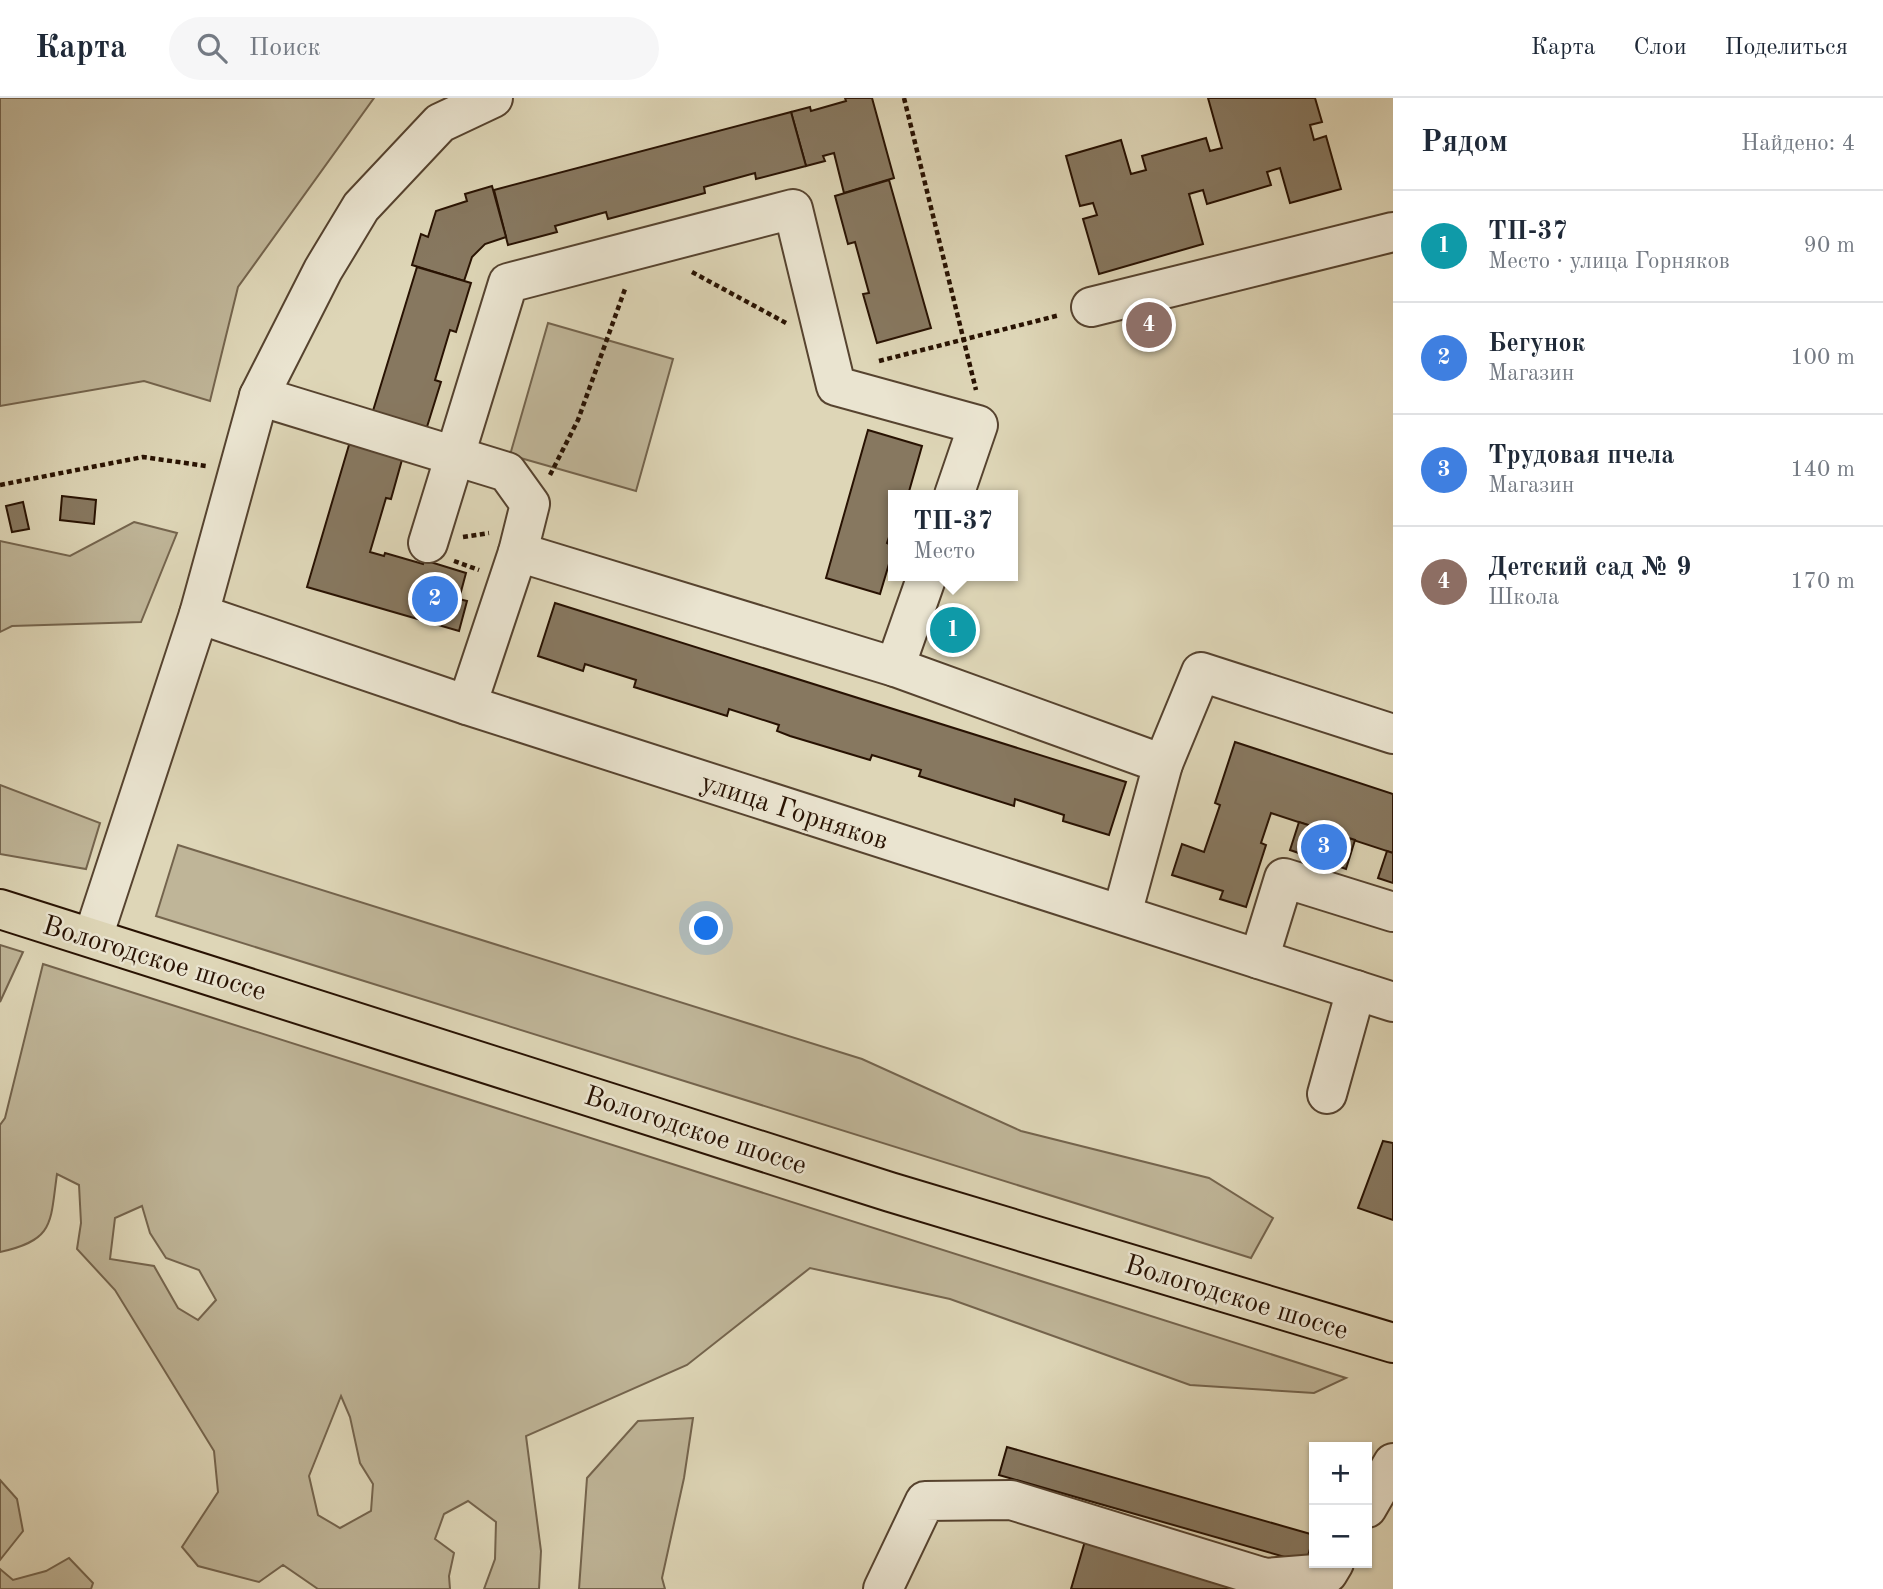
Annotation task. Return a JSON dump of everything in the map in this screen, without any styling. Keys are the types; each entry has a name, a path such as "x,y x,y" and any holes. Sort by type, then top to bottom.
{"main road":[{"name":"Вологодское шоссе","path":"0,909 890,1192 1393,1343"}],"street":[{"path":"93,937 199,614 259,396 323,270 361,206 440,123 493,98"},
{"path":"428,543 508,283 793,209 836,386 978,425 956,490"},
{"path":"1091,307 1393,232"},
{"path":"259,396 508,472 520,541 467,705"},
{"path":"520,541 895,667 1163,764"},
{"path":"895,667 924,581"},
{"name":"улица Горняков","path":"199,614 467,705 1393,1002"},
{"path":"1122,914 1163,764 1200,672 1393,734"},
{"path":"1259,958 1284,878 1393,912"},
{"path":"1327,1094 1356,990"},
{"path":"1369,1505 1393,1463"},
{"path":"883,1589 925,1501 1011,1500 1264,1584 1328,1573 1331,1568"}],"path":[{"path":"904,98 981,412 978,425"},
{"path":"520,541 578,420 625,289 636,250 830,359 963,339 1091,307"},
{"path":"0,485 143,457 237,470"},
{"path":"428,543 445,558 520,541"},
{"path":"428,543 520,541"}],"shaded area":[{"path":"0,98 374,98 238,287 210,401 144,381 0,406"},
{"path":"548,323 673,359 636,491 510,455"},
{"path":"134,522 177,533 141,622 12,626 0,632 0,541 70,556"},
{"path":"0,785 100,823 86,869 0,854"},
{"path":"178,845 862,1059 1021,1131 1209,1178 1273,1218 1251,1258 156,916"},
{"path":"0,945 23,952 0,1002"},
{"path":"43,964 1346,1378 1314,1393 1190,1385 950,1299 810,1268 687,1365 526,1436 541,1551 539,1589 484,1589 495,1559 496,1522 468,1501 444,1514 435,1539 454,1553 449,1576 450,1589 318,1589 283,1565 259,1582 198,1566 182,1547 218,1492 214,1451 115,1290 77,1249 81,1223 79,1185 57,1174 53,1205 46,1227 31,1242 0,1252 0,1125 5,1118","holes":["142,1206 150,1233 166,1258 199,1270 216,1300 198,1320 178,1308 154,1266 110,1259 115,1218","341,1396 350,1417 360,1463 373,1484 371,1511 340,1528 318,1515 309,1476"]},
{"path":"693,1418 684,1478 662,1578 665,1589 579,1589 587,1478 638,1421"},
{"path":"0,1480 17,1499 23,1531 0,1560"},
{"path":"69,1558 93,1583 91,1589 0,1589 0,1569 13,1580 46,1571"}],"building":[{"path":"845,98 872,98 894,178 844,193 834,153 823,156 825,161 806,166 791,112 810,107 811,111 846,101"},
{"path":"1208,98 1315,98 1322,122 1310,125 1314,140 1326,136 1341,189 1290,203 1280,168 1267,172 1271,185 1207,204 1203,190 1189,194 1203,244 1099,274 1083,219 1097,215 1093,203 1080,206 1066,156 1121,140 1131,174 1146,170 1142,156 1206,138 1210,151 1222,148"},
{"path":"791,112 806,166 756,179 755,173 704,187 705,193 608,219 606,212 555,226 557,232 508,245 494,190"},
{"path":"889,180 931,328 877,343 863,294 869,293 855,242 848,244 835,196"},
{"path":"492,186 506,237 485,244 472,257 464,281 412,265 421,234 428,237 436,211 467,201 465,194"},
{"path":"417,267 471,283 456,332 450,330 435,380 441,382 426,430 372,414"},
{"path":"354,428 405,449 391,499 386,498 370,552 384,556 385,553 423,564 424,560 466,573 459,599 467,601 459,631 307,587"},
{"path":"868,430 922,446 909,490 888,490 888,567 880,594 826,578"},
{"path":"62,496 96,500 94,524 60,520"},
{"path":"23,502 29,529 12,532 6,506"},
{"path":"555,603 1126,782 1109,835 1063,821 1064,815 1015,799 1014,806 919,776 921,770 872,755 870,760 790,736 777,731 779,725 729,709 727,716 634,687 636,680 585,664 583,671 538,656"},
{"path":"937,612 977,624 970,649 929,636"},
{"path":"1235,742 1393,794 1393,853 1271,813 1261,843 1266,845 1246,907 1220,899 1223,891 1172,875 1182,844 1204,852 1220,805 1215,803"},
{"path":"1299,822 1355,840 1346,869 1290,850"},
{"path":"1387,851 1393,853 1393,883 1378,878"},
{"path":"1383,1141 1393,1143 1393,1220 1358,1208"},
{"path":"1007,1447 1309,1534 1309,1552 1306,1563 999,1475"},
{"path":"1085,1541 1243,1589 1071,1589"}],"place":[{"name":"Детский сад № 9","path":"1149,325"},
{"name":"Бегунок","path":"435,599"},
{"name":"ТП-37","path":"953,630"},
{"name":"Трудовая пчела","path":"1324,847"}]}
